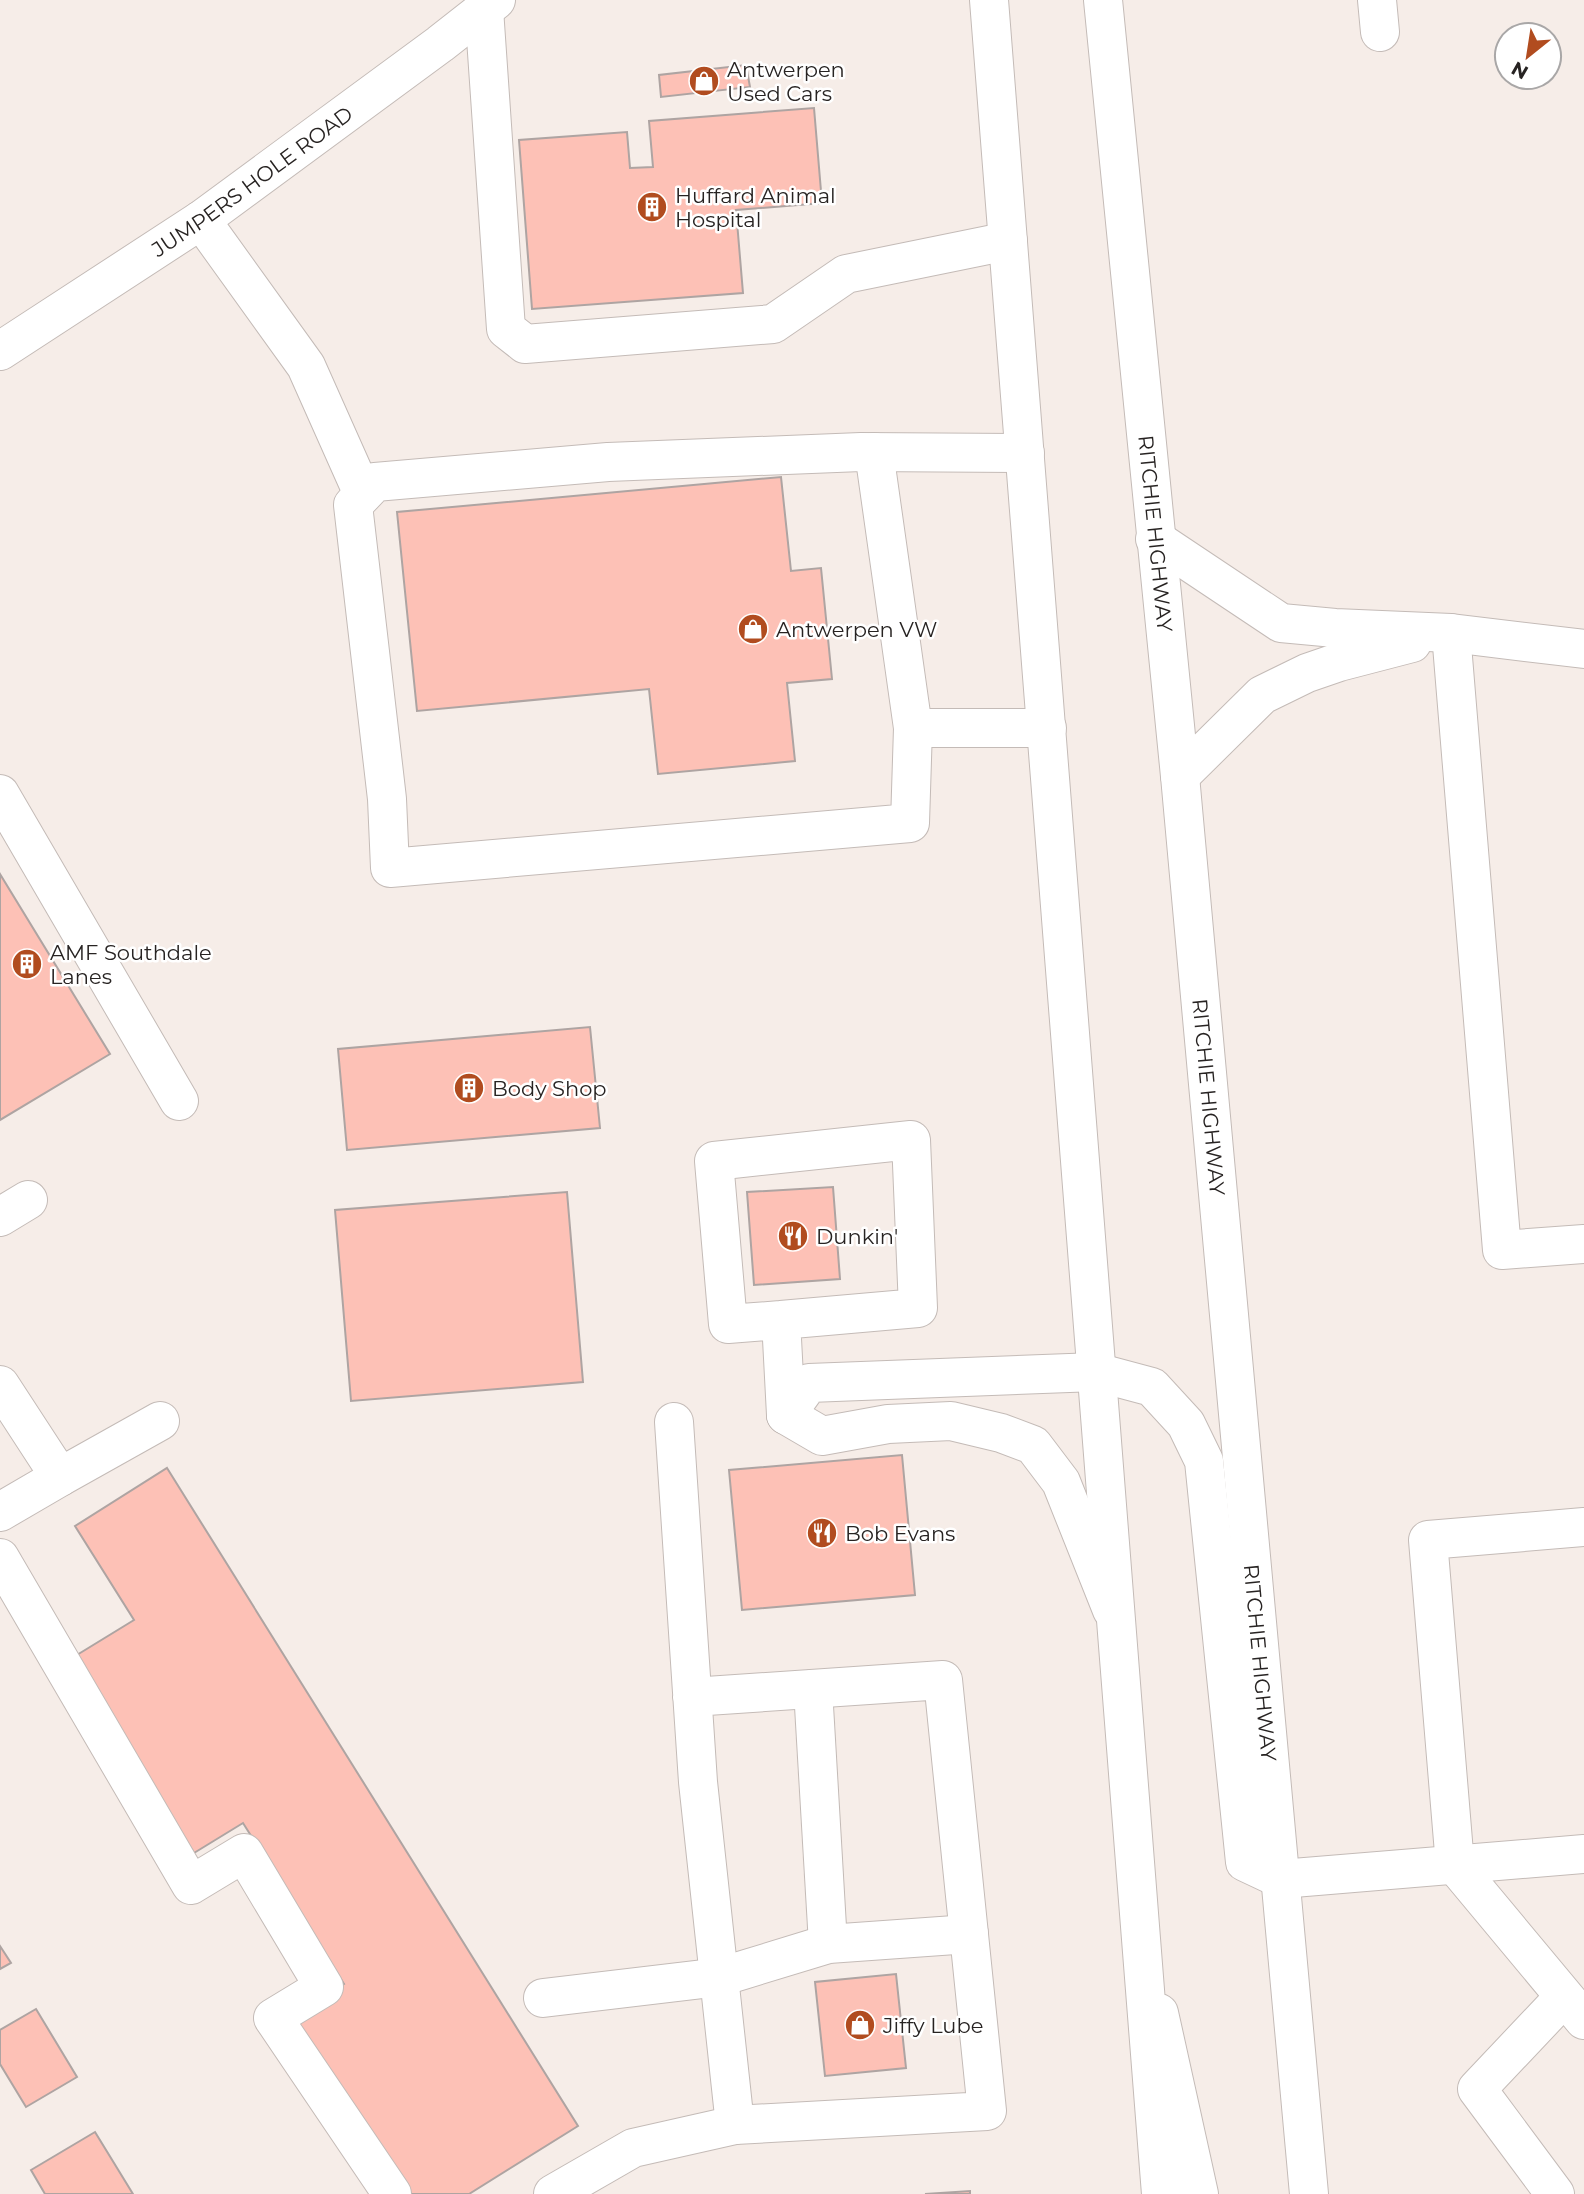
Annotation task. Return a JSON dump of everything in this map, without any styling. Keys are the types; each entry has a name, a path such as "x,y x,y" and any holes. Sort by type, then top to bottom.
{"main road":[{"path":"989,0 1161,2194"},
{"name":"RITCHIE HIGHWAY","path":"1103,0 1180,776 1309,2194"},
{"path":"490,5 506,329 525,344 773,324 846,274 1008,241"},
{"name":"JUMPERS HOLE ROAD","path":"0,351 201,220 490,5"},
{"path":"201,220 306,366 363,494"},
{"path":"874,452 913,728 910,823 390,868 387,799 353,505 375,482 608,462 874,452 1025,453"},
{"path":"1155,538 1282,623 1451,633 1584,649"},
{"path":"1180,776 1262,695 1307,673 1339,662 1451,633"},
{"path":"1451,633 1502,1250 1584,1244"},
{"path":"913,728 1046,728"},
{"path":"0,794 178,1101"},
{"path":"911,1140 918,1308 781,1320 727,1324 714,1161 911,1140"},
{"path":"781,1320 786,1415"},
{"path":"786,1415 809,1383 1096,1372 1152,1387 1186,1424 1204,1461 1245,1862 1281,1879 1584,1854"},
{"path":"0,1385 60,1477"},
{"path":"786,1415 822,1436 888,1424 951,1421 1002,1433 1034,1445 1061,1482 1116,1622"},
{"path":"0,1512 160,1421"},
{"path":"674,1422 698,1782 735,2125"},
{"path":"1555,2194 1477,2089 1574,2009 1454,1865 1428,1539 1584,1527"},
{"path":"0,1558 191,1885 244,1853 324,1987 273,2018 391,2194"},
{"path":"553,2194 633,2148 735,2125 987,2111 943,1681 692,1697"},
{"path":"813,1689 828,1944"},
{"path":"1140,1932 1199,2194"},
{"path":"543,1998 720,1977 828,1944 969,1934"}],"building":[{"name":"Antwerpen Used Cars","path":"746,65 750,87 661,97 659,75"},
{"name":"Huffard Animal Hospital","path":"814,108 822,203 736,210 743,293 532,309 519,140 627,132 630,168 653,167 649,121"},
{"path":"781,477 791,571 821,568 832,679 787,683 795,761 658,774 649,689 417,711 397,512"},
{"name":"AMF Southdale Lanes","path":"0,874 110,1054 0,1120"},
{"name":"Body Shop","path":"590,1027 600,1128 347,1150 338,1049"},
{"name":"Dunkin'","path":"833,1187 840,1279 754,1285 747,1192"},
{"path":"567,1192 583,1382 351,1401 335,1210"},
{"name":"Bob Evans","path":"902,1455 915,1595 742,1610 729,1470"},
{"path":"167,1468 578,2126 469,2194 405,2194 293,2016 344,1984 243,1823 194,1853 72,1658 134,1620 75,1526"},
{"path":"0,1946 11,1963 0,1969"},
{"name":"Jiffy Lube","path":"896,1974 906,2068 825,2076 815,1982"},
{"path":"36,2009 77,2077 26,2107 0,2064 0,2030"},
{"path":"95,2132 133,2194 45,2194 31,2170"},
{"path":"970,2191 970,2194 925,2194"}],"place":[{"name":"Antwerpen Used Cars","path":"704,81"},
{"name":"Huffard Animal Hospital","path":"652,207"},
{"name":"Antwerpen VW","path":"753,629"},
{"name":"AMF Southdale Lanes","path":"27,964"},
{"name":"Body Shop","path":"469,1088"},
{"name":"Dunkin'","path":"793,1236"},
{"name":"Bob Evans","path":"822,1533"},
{"name":"Jiffy Lube","path":"860,2025"}]}
